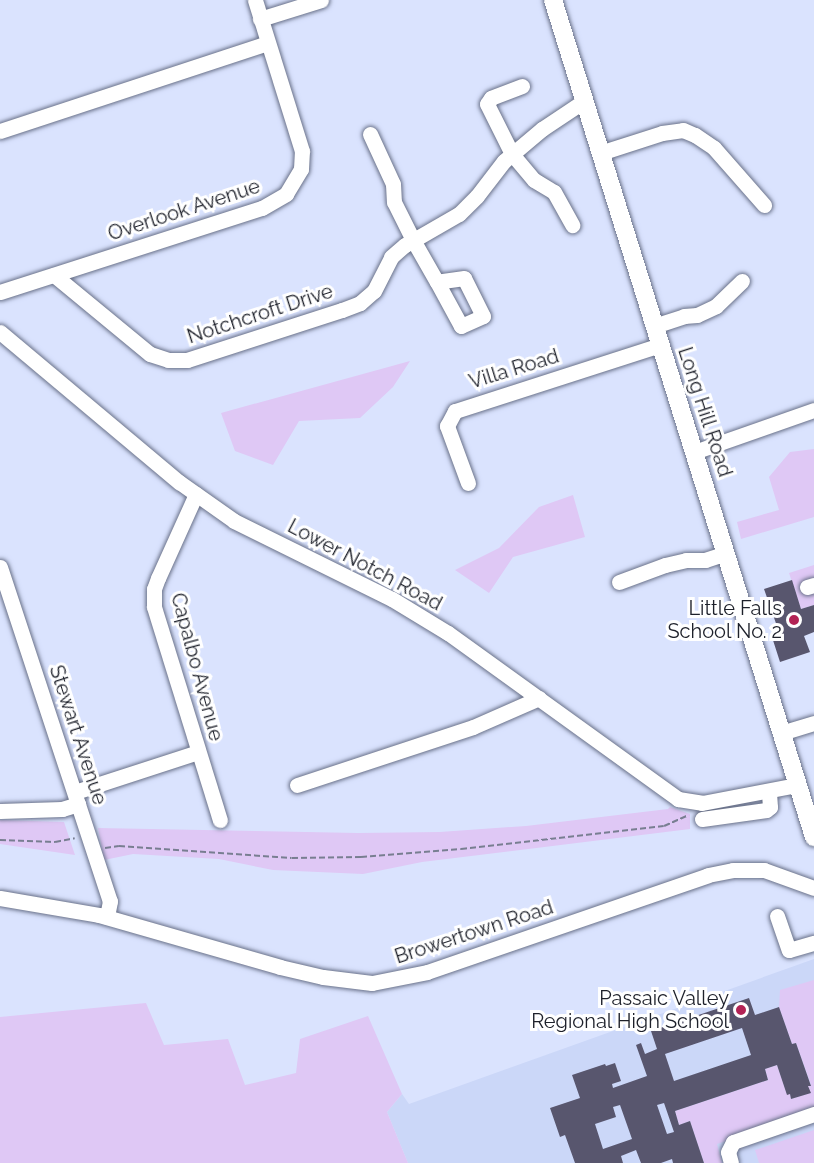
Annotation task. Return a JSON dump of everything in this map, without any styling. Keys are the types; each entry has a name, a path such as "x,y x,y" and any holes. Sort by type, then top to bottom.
{"main road":[{"name":"Long Hill Road","path":"552,0 814,837"}],"street":[{"name":"Overlook Avenue","path":"0,292 262,208 286,194 302,169 302,151 255,0"},
{"path":"260,19 321,0"},
{"path":"0,131 267,43"},
{"path":"522,86 491,98 487,104 512,154 534,180 554,192 572,225"},
{"name":"Notchcroft Drive","path":"54,275 150,354 168,360 187,360 360,303 374,291 391,257 409,243 459,214 512,154 542,129 584,101"},
{"path":"600,153 662,133 683,130 714,148 764,205"},
{"path":"370,134 393,184 394,202 409,243 437,282"},
{"path":"654,326 684,316 697,315 716,306 742,281"},
{"name":"Lower Notch Road","path":"0,332 196,494 250,530 392,599 480,654 678,799 702,803 798,785"},
{"name":"Villa Road","path":"468,483 447,426 455,411 660,345"},
{"path":"694,452 814,410"},
{"name":"Capalbo Avenue","path":"196,494 158,578 154,597 220,820"},
{"path":"619,582 665,565 686,560 705,560 726,553"},
{"name":"Stewart Avenue","path":"0,567 110,901 107,917"},
{"path":"297,785 473,727 539,698"},
{"path":"781,733 814,723"},
{"path":"0,811 62,809 77,798 198,752"},
{"path":"698,817 766,810 771,807 769,790"},
{"name":"Browertown Road","path":"0,898 107,917 280,967 323,977 372,983 427,972 708,875 733,870 764,870 814,888"},
{"path":"777,916 789,950 814,943"},
{"path":"731,1163 728,1152 733,1142 814,1114"}],"path":[{"path":"0,840 55,842 82,836 98,849 119,846 228,856 361,857 461,849 664,826 686,815 698,817"}],"shaded area":[{"path":"410,361 393,387 360,418 299,421 273,465 235,451 221,413"},
{"path":"814,449 814,517 741,539 737,522 779,510 769,477 790,452"},
{"path":"573,495 585,537 513,557 489,593 455,570 499,548 539,507"},
{"path":"814,565 814,605 801,609 789,573"},
{"path":"670,807 690,814 690,829 422,862 363,874 273,870 219,859 133,854 104,860 98,828 358,833 440,832 526,826"},
{"path":"0,820 64,822 75,855 0,844"},
{"name":"Passaic Valley Regional High School","path":"814,959 814,1163 408,1163 387,1112 402,1094 409,1104"},
{"path":"814,980 814,1111 717,1144 722,1163 704,1163 690,1121 679,1125 675,1111 768,1080 765,1069 777,1065 791,1099 810,1093 808,1086 811,1085 796,1043 792,1044 779,1007 780,990"},
{"path":"146,1003 164,1045 228,1039 245,1085 296,1073 300,1039 368,1016 402,1094 387,1112 408,1163 0,1163 0,1017"},
{"path":"814,1130 814,1163 759,1163 755,1150"}],"building":[{"name":"Little Falls School No. 2","path":"792,580 801,609 814,605 814,632 804,636 810,652 780,662 771,634 779,632 764,589"},
{"path":"749,998 755,1015 779,1007 792,1044 796,1043 811,1086 808,1086 811,1093 791,1099 790,1094 787,1095 777,1065 765,1069 768,1080 675,1111 679,1125 690,1121 704,1163 673,1163 672,1159 661,1163 641,1163 636,1150 621,1156 623,1163 575,1163 565,1135 560,1137 550,1108 580,1098 572,1075 605,1064 606,1066 615,1063 621,1081 612,1084 613,1088 647,1076 636,1045 641,1043 645,1054 657,1049 651,1031","holes":["742,1028 751,1055 674,1081 665,1054","664,1103 674,1132 667,1134 657,1105","620,1105 632,1139 603,1149 595,1124 616,1117 613,1107"]}],"place":[{"name":"Little Falls School No. 2","path":"794,620"},
{"name":"Passaic Valley Regional High School","path":"741,1010"}]}
